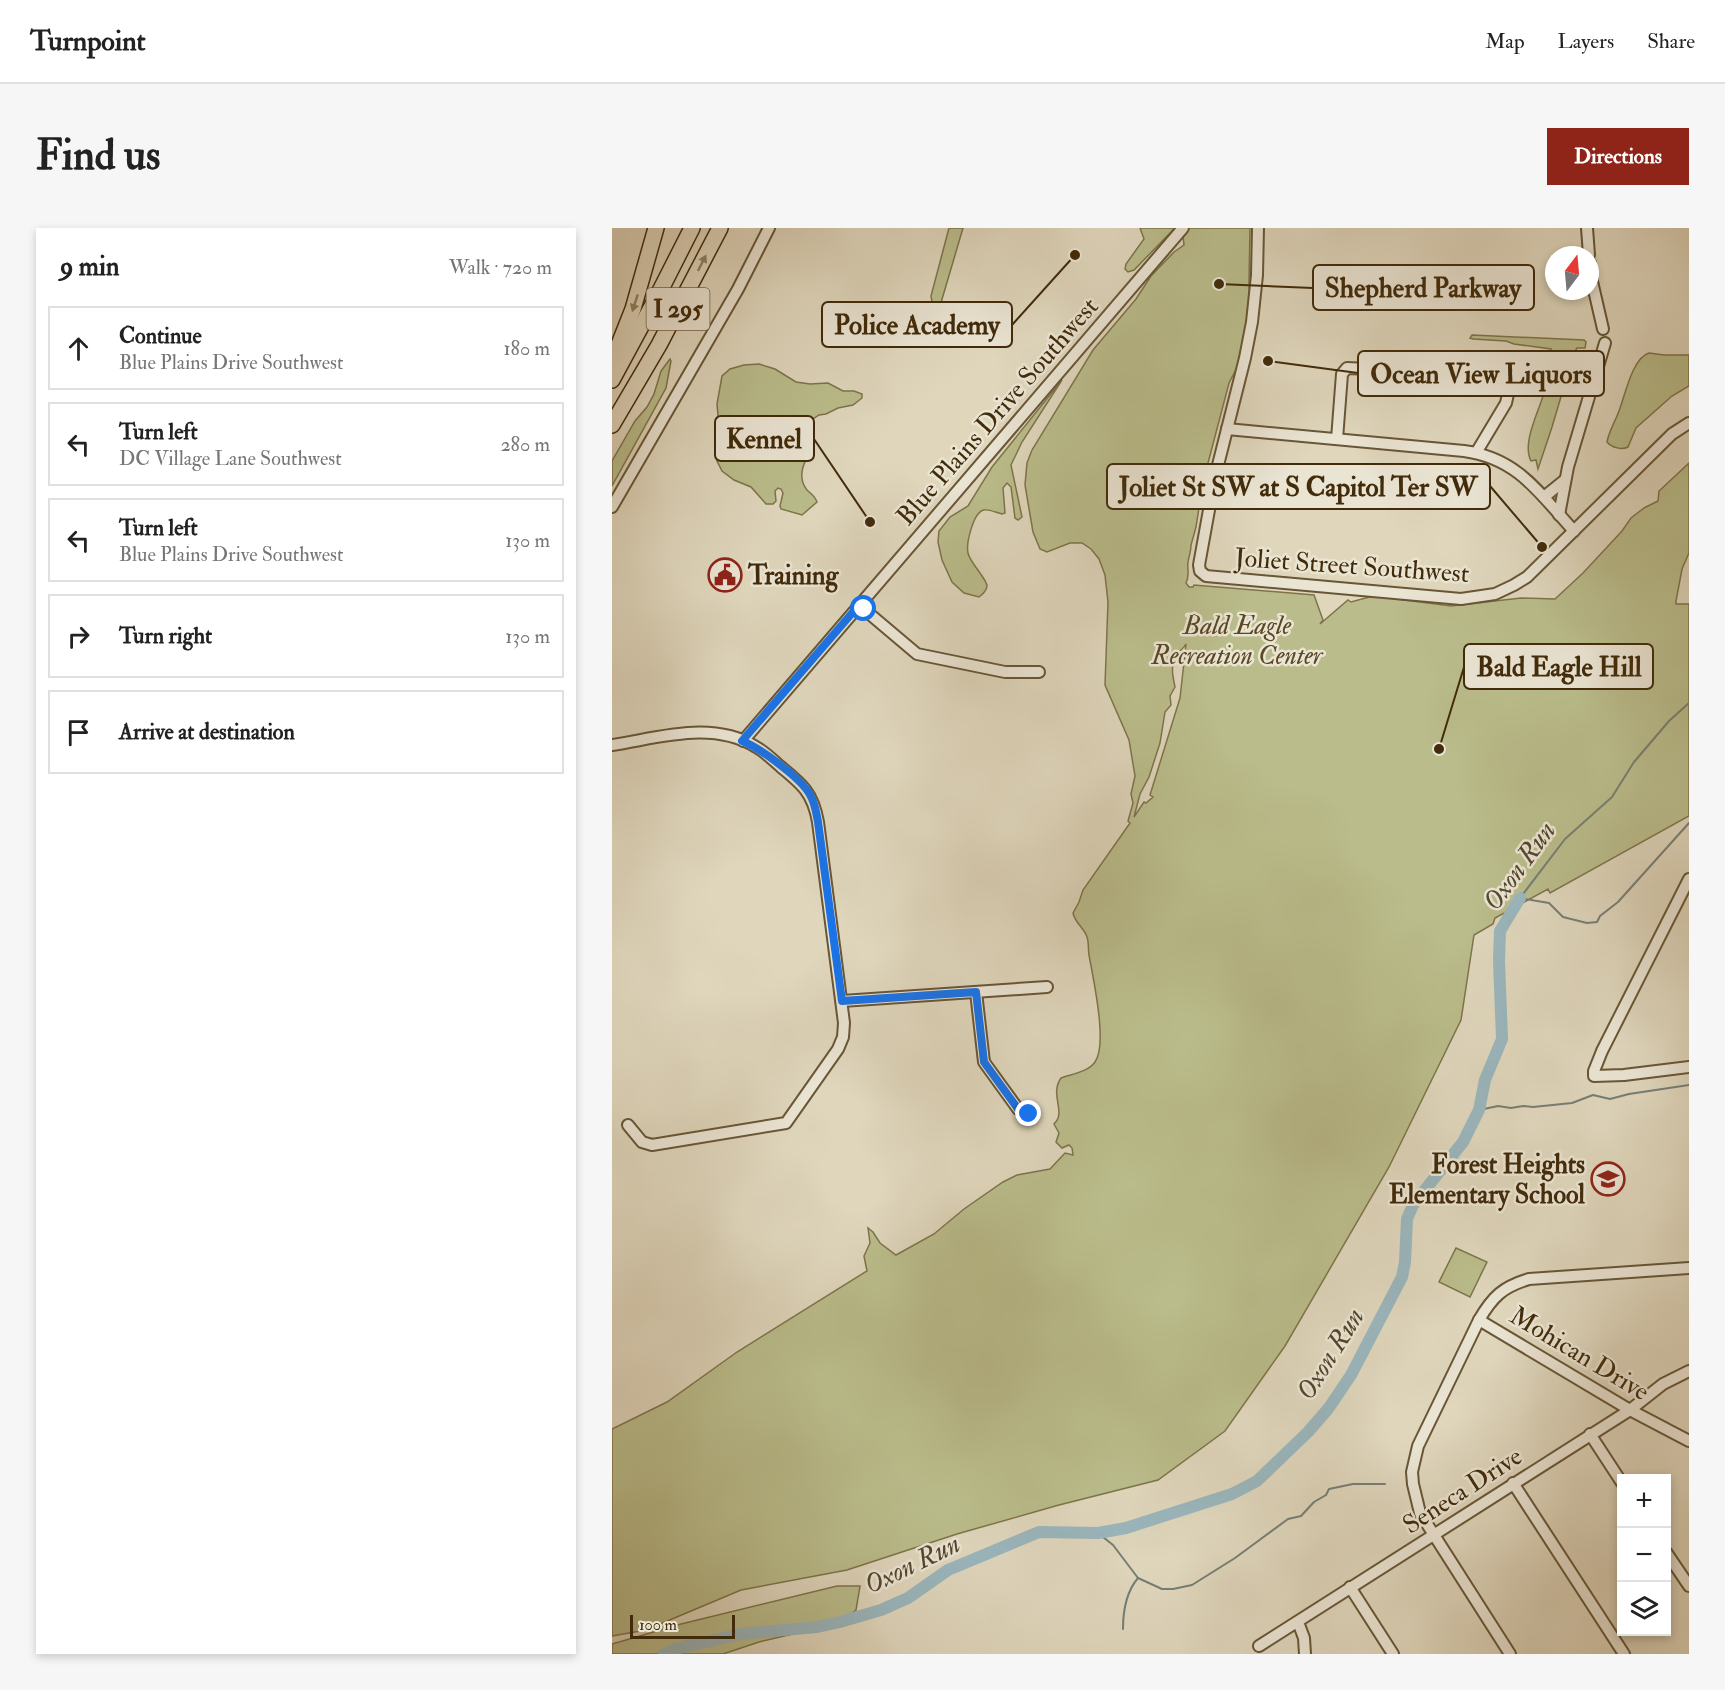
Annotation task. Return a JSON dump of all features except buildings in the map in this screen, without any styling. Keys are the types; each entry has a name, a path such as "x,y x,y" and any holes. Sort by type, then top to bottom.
{"highway":[{"path":"612,362 633,309 656,228"},
{"name":"I 295","path":"612,380 692,228"},
{"name":"I 295","path":"612,425 679,307 720,228"},
{"path":"612,440 634,388"}],"street":[{"path":"612,507 738,289 769,228"},
{"name":"Blue Plains Drive Southwest","path":"742,741 1183,228"},
{"path":"1257,228 1257,275 1252,322 1227,429 1476,453 1497,459 1515,470 1544,497 1574,531"},
{"path":"1587,228 1588,246"},
{"path":"1596,300 1603,329"},
{"path":"1559,515 1565,492 1565,480 1605,344"},
{"path":"1337,440 1342,374 1347,368 1497,380 1507,389 1507,401 1476,453"},
{"name":"Joliet Street Southwest","path":"1227,429 1199,564 1200,571 1206,576 1473,599 1495,594 1514,585 1541,565 1672,434 1689,423"},
{"path":"1544,497 1565,480"},
{"path":"859,605 917,654 1005,672 1039,672"},
{"path":"612,745 705,732 723,734 756,746 802,784 813,800 818,822 842,1001 843,1030 838,1049 786,1123 652,1144 642,1142 628,1125"},
{"path":"1689,879 1602,1051 1594,1076 1624,1075 1689,1067"},
{"path":"842,1001 1047,987"},
{"path":"976,992 984,1062 1018,1109 1029,1114"},
{"path":"1510,1654 1433,1536 1420,1512 1412,1472 1418,1446 1479,1320 1491,1300 1500,1292 1513,1284 1529,1279 1689,1268"},
{"name":"Mohican Drive","path":"1479,1320 1630,1410 1689,1441"},
{"name":"Seneca Drive","path":"1259,1646 1630,1410 1663,1384 1689,1371"},
{"path":"1590,1434 1617,1475"},
{"path":"1513,1483 1624,1654"},
{"path":"1671,1559 1689,1586"},
{"path":"1350,1587 1393,1654"},
{"path":"1298,1622 1304,1638 1305,1654"}],"green space":[{"path":"949,228 963,228 940,306 937,309 931,296"},
{"path":"1140,228 1175,228 1134,270 1128,272 1125,269 1126,264 1144,239"},
{"name":"Bald Eagle Recreation Center","path":"1182,228 1250,228 1249,283 1252,339 1229,383 1203,482 1188,562 1186,583 1189,587 1194,585 1314,595 1323,620 1320,624 1348,600 1351,602 1373,596 1451,606 1521,598 1555,599 1583,573 1631,518 1658,501 1659,491 1689,463 1689,553 1682,569 1676,604 1689,604 1689,816 1550,893 1548,889 1495,918 1493,924 1474,935 1461,1020 1389,1167 1285,1346 1225,1431 1158,1480 957,1534 847,1570 741,1590 646,1630 612,1636 612,1429 667,1402 737,1352 867,1271 864,1256 870,1243 868,1228 880,1243 896,1255 934,1234 964,1209 1003,1182 1017,1175 1050,1169 1065,1153 1073,1155 1069,1145 1062,1148 1056,1142 1059,1133 1054,1124 1059,1114 1058,1084 1061,1078 1084,1070 1095,1062 1099,1053 1100,1026 1088,939 1073,913 1083,890 1130,823 1128,821 1133,803 1131,794 1135,776 1129,740 1105,685 1108,602 1105,575 1099,559 1082,543 1070,543 1047,552 1040,549 1033,532 1025,485 1027,463 1032,450 1093,350 1136,299 1151,276 1184,245","holes":["1186,644 1180,698 1150,795 1153,797 1146,803 1144,802 1134,817 1140,794 1149,777 1160,743 1165,712 1171,705 1170,696 1175,687 1172,672 1174,660"]},
{"path":"1472,335 1584,340 1586,342 1585,348 1577,348 1574,353 1538,469 1536,460 1531,461 1528,452 1531,432 1545,389 1551,349 1506,341 1473,339 1470,338"},
{"path":"1649,353 1689,355 1689,386 1672,396 1636,428 1628,447 1614,447 1607,442 1609,434 1634,370 1643,356"},
{"path":"670,359 666,388 612,486 612,461 635,421 647,407 654,394 661,371"},
{"path":"759,364 775,369 796,382 828,383 843,391 862,394 862,398 853,405 819,415 810,421 812,427 802,433 767,431 761,436 760,445 765,452 795,443 801,444 809,455 804,463 802,477 804,486 817,502 802,515 781,509 783,493 781,489 778,488 775,491 776,501 773,504 766,504 751,487 734,480 722,471 717,461 719,427 717,404 722,376 730,369"},
{"path":"1062,380 1022,442 1011,465 1022,517 1018,520 1015,518 1011,487 1007,483 1003,488 1005,513 984,510 980,512 969,536 968,553 987,586 979,597 964,593 952,582 942,560 938,542 939,531 950,517 968,506 992,467"},
{"path":"1456,1248 1487,1262 1470,1297 1439,1282"},
{"path":"837,1586 860,1586 856,1610 839,1623 759,1642 723,1654 612,1654 612,1644 681,1624"}],"waterway":[{"name":"Oxon Run","path":"1689,703 1669,721 1634,762 1612,797 1565,839 1520,898 1549,903 1563,917 1587,923 1597,922 1600,916 1618,902 1689,823"},
{"name":"Oxon Run","path":"664,1654 675,1649 740,1634 817,1627 840,1622 881,1610 908,1598 948,1570 1039,1532 1098,1533 1126,1528 1232,1494 1257,1481 1308,1432 1328,1409 1351,1375 1402,1277 1407,1219 1413,1205 1463,1142 1479,1110 1485,1080 1502,1039 1500,931 1520,898"},
{"path":"1479,1110 1498,1106 1511,1108 1572,1103 1593,1095 1610,1099 1689,1085"},
{"path":"1098,1533 1113,1545 1138,1578 1162,1589 1173,1589 1192,1585 1235,1558 1288,1519 1301,1516 1314,1502 1326,1495 1329,1489 1353,1484 1385,1484"},
{"path":"1123,1629 1126,1602 1138,1578"}],"place":[{"name":"Police Academy","path":"1075,255"},
{"name":"Shepherd Parkway","path":"1219,284"},
{"name":"Ocean View Liquors","path":"1268,361"},
{"name":"Kennel","path":"870,522"},
{"name":"Joliet St SW at S Capitol Ter SW","path":"1542,547"},
{"name":"Training","path":"725,575"},
{"name":"Bald Eagle Hill","path":"1439,749"},
{"name":"Forest Heights Elementary School","path":"1608,1179"}],"route":[{"path":"864,609 859,605 796,681 742,741 756,746 802,784 813,800 818,822 842,1001 976,992 984,1062 1018,1109 1029,1114"}]}
